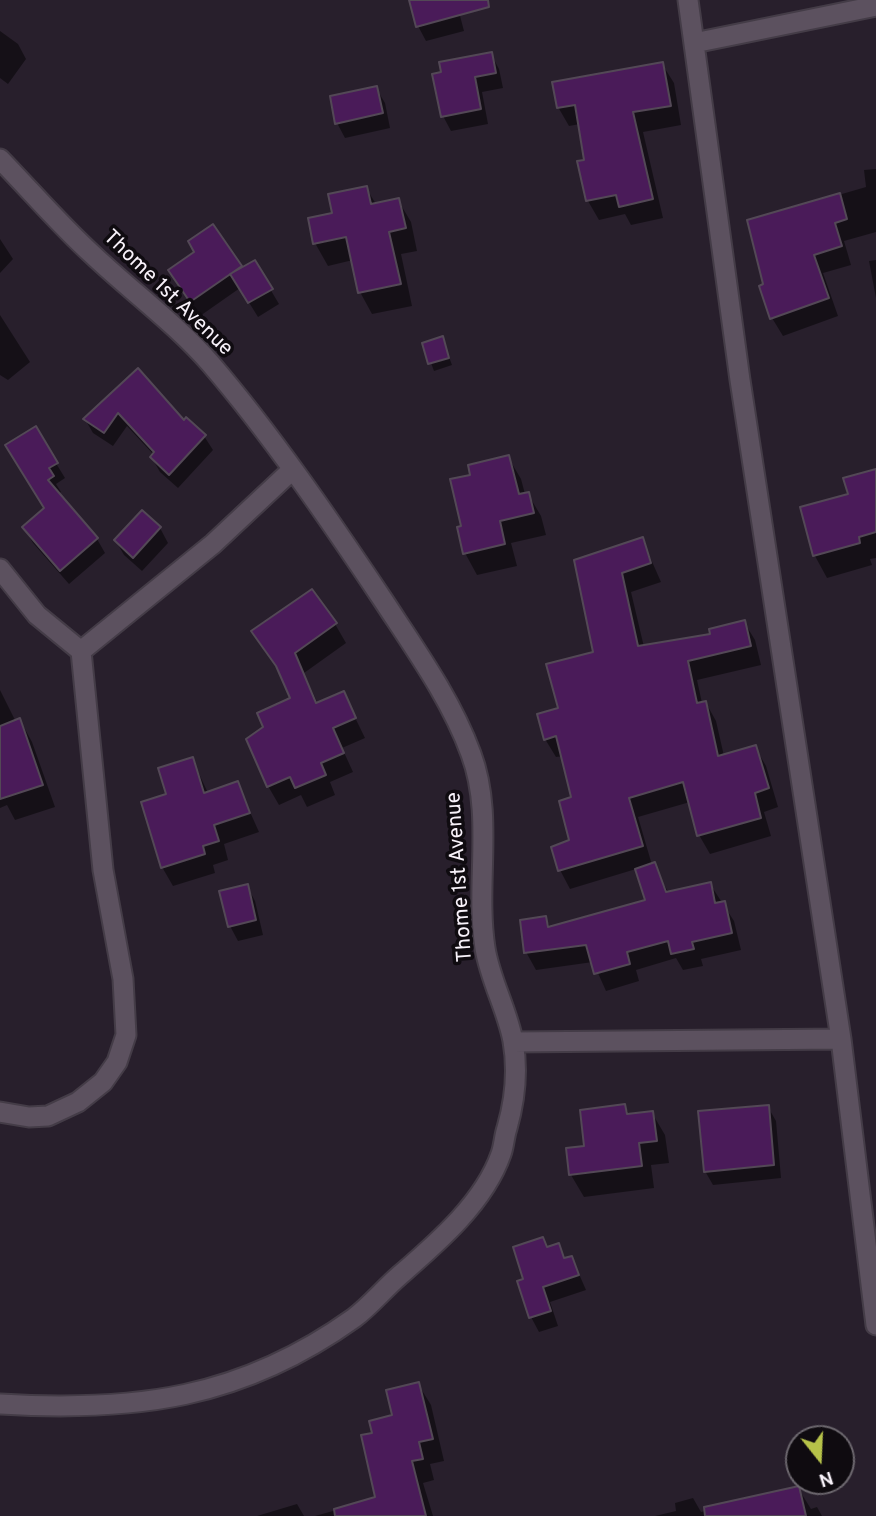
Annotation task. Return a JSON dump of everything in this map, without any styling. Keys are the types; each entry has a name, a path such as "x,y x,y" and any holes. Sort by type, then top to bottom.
{"street":[{"path":"688,0 788,703 841,1039 876,1325"},
{"path":"694,43 876,6"},
{"name":"Thome 1st Avenue","path":"0,159 88,251 209,361 353,554 421,658 472,756 481,795 484,943 490,975 513,1042 514,1109 501,1155 486,1185 448,1231 359,1314 284,1359 239,1379 166,1401 120,1406 0,1404"},
{"path":"81,651 213,544 292,470"},
{"path":"0,569 37,615 81,651 103,870 123,979 126,1035 117,1062 103,1082 78,1102 48,1115 29,1117 0,1112"},
{"path":"513,1042 841,1039"}],"building":[{"path":"409,0 488,0 489,7 416,27"},
{"path":"492,52 496,73 475,77 481,109 441,117 432,74 441,72 439,62"},
{"path":"663,62 671,106 633,112 653,199 619,207 616,195 586,201 577,161 584,160 575,105 557,108 552,82"},
{"path":"377,86 383,113 335,124 330,96"},
{"path":"367,186 371,204 399,198 406,228 389,232 401,284 358,293 346,237 313,244 308,218 332,213 328,194"},
{"path":"840,193 847,219 835,223 842,246 814,255 829,298 770,319 759,286 763,284 747,220"},
{"path":"213,224 242,266 190,302 168,270 194,252 188,241"},
{"path":"255,260 273,289 248,303 230,274"},
{"path":"443,336 449,358 428,364 422,343"},
{"path":"138,368 184,420 186,417 206,435 169,475 150,457 154,452 118,413 104,433 83,419"},
{"path":"36,426 58,463 49,468 54,476 48,480 98,538 60,571 22,527 44,508 5,445"},
{"path":"509,455 519,494 529,492 534,513 500,521 505,544 463,554 457,527 461,526 450,479 470,475 468,465"},
{"path":"876,469 876,532 859,537 860,543 813,556 800,507 848,494 843,478"},
{"path":"142,510 161,527 133,558 114,540"},
{"path":"643,537 651,563 622,573 638,646 710,634 709,629 745,620 751,646 688,661 697,703 706,701 718,756 756,745 769,788 755,793 761,818 697,836 683,782 629,798 643,846 558,871 551,847 569,840 559,801 571,797 556,736 544,740 537,714 558,708 546,664 593,652 574,560"},
{"path":"312,589 337,623 295,653 316,703 344,691 356,718 333,728 344,753 321,763 326,775 295,788 290,777 267,787 246,739 263,727 257,713 290,698 276,666 251,631"},
{"path":"20,718 43,785 0,799 0,726"},
{"path":"193,757 204,793 238,781 250,813 214,825 219,841 203,846 205,854 161,868 141,802 166,794 158,768"},
{"path":"655,862 666,892 711,882 715,903 725,901 732,933 692,942 694,949 671,954 668,941 627,952 630,964 594,974 586,945 524,953 520,920 546,916 548,927 645,900 635,869"},
{"path":"248,884 256,920 228,927 219,891"},
{"path":"625,1104 627,1114 653,1111 657,1141 639,1143 642,1166 569,1175 566,1148 584,1146 580,1110"},
{"path":"769,1105 774,1165 704,1172 698,1111"},
{"path":"543,1237 547,1247 559,1243 564,1258 572,1256 579,1275 543,1287 551,1311 529,1318 517,1281 523,1279 513,1247"},
{"path":"419,1382 433,1439 419,1442 423,1459 412,1461 426,1516 335,1516 334,1509 375,1497 361,1435 372,1433 369,1421 392,1415 386,1390"},
{"path":"785,1489 785,1495 801,1495 806,1516 705,1516 704,1507"}]}
